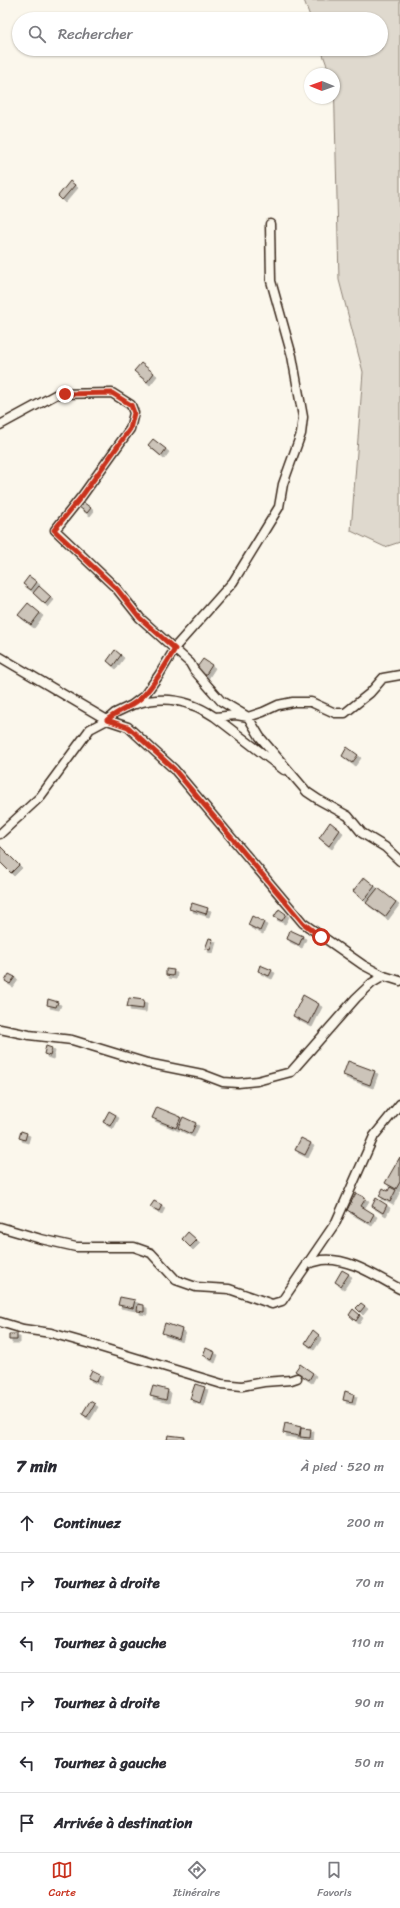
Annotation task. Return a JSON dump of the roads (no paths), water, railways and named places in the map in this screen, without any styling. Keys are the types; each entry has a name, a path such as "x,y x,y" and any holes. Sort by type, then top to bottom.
{"street":[{"path":"132,705 144,696 175,649 233,582 268,526 278,507 283,484 300,434 303,416 292,356 271,281 270,224"},
{"path":"0,425 57,394 112,393 131,405 134,413 130,429 82,496 54,530 117,589 140,618 190,663 220,701 248,717 260,737 279,757 307,792 348,816 362,833 385,848 400,861"},
{"path":"0,657 107,720 128,727 174,769 303,923 363,965 384,976 400,981"},
{"path":"215,717 236,715 248,717 278,705 293,702 311,702 336,713 345,713 370,693 383,678 400,675"},
{"path":"0,834 40,797 90,729 107,720 115,713 132,705 150,700 185,701 202,708 292,775"},
{"path":"0,1029 29,1035 72,1040 147,1063 202,1074 223,1082 238,1083 257,1081 291,1072 356,998 372,983 384,976"},
{"path":"0,1227 41,1239 76,1246 134,1247 151,1254 176,1280 196,1287 229,1289 272,1304 282,1300 336,1222 374,1136 400,1104"},
{"path":"307,1264 321,1260 333,1260 349,1264 400,1289"},
{"path":"0,1322 71,1338 222,1384 242,1386 297,1378"}]}
